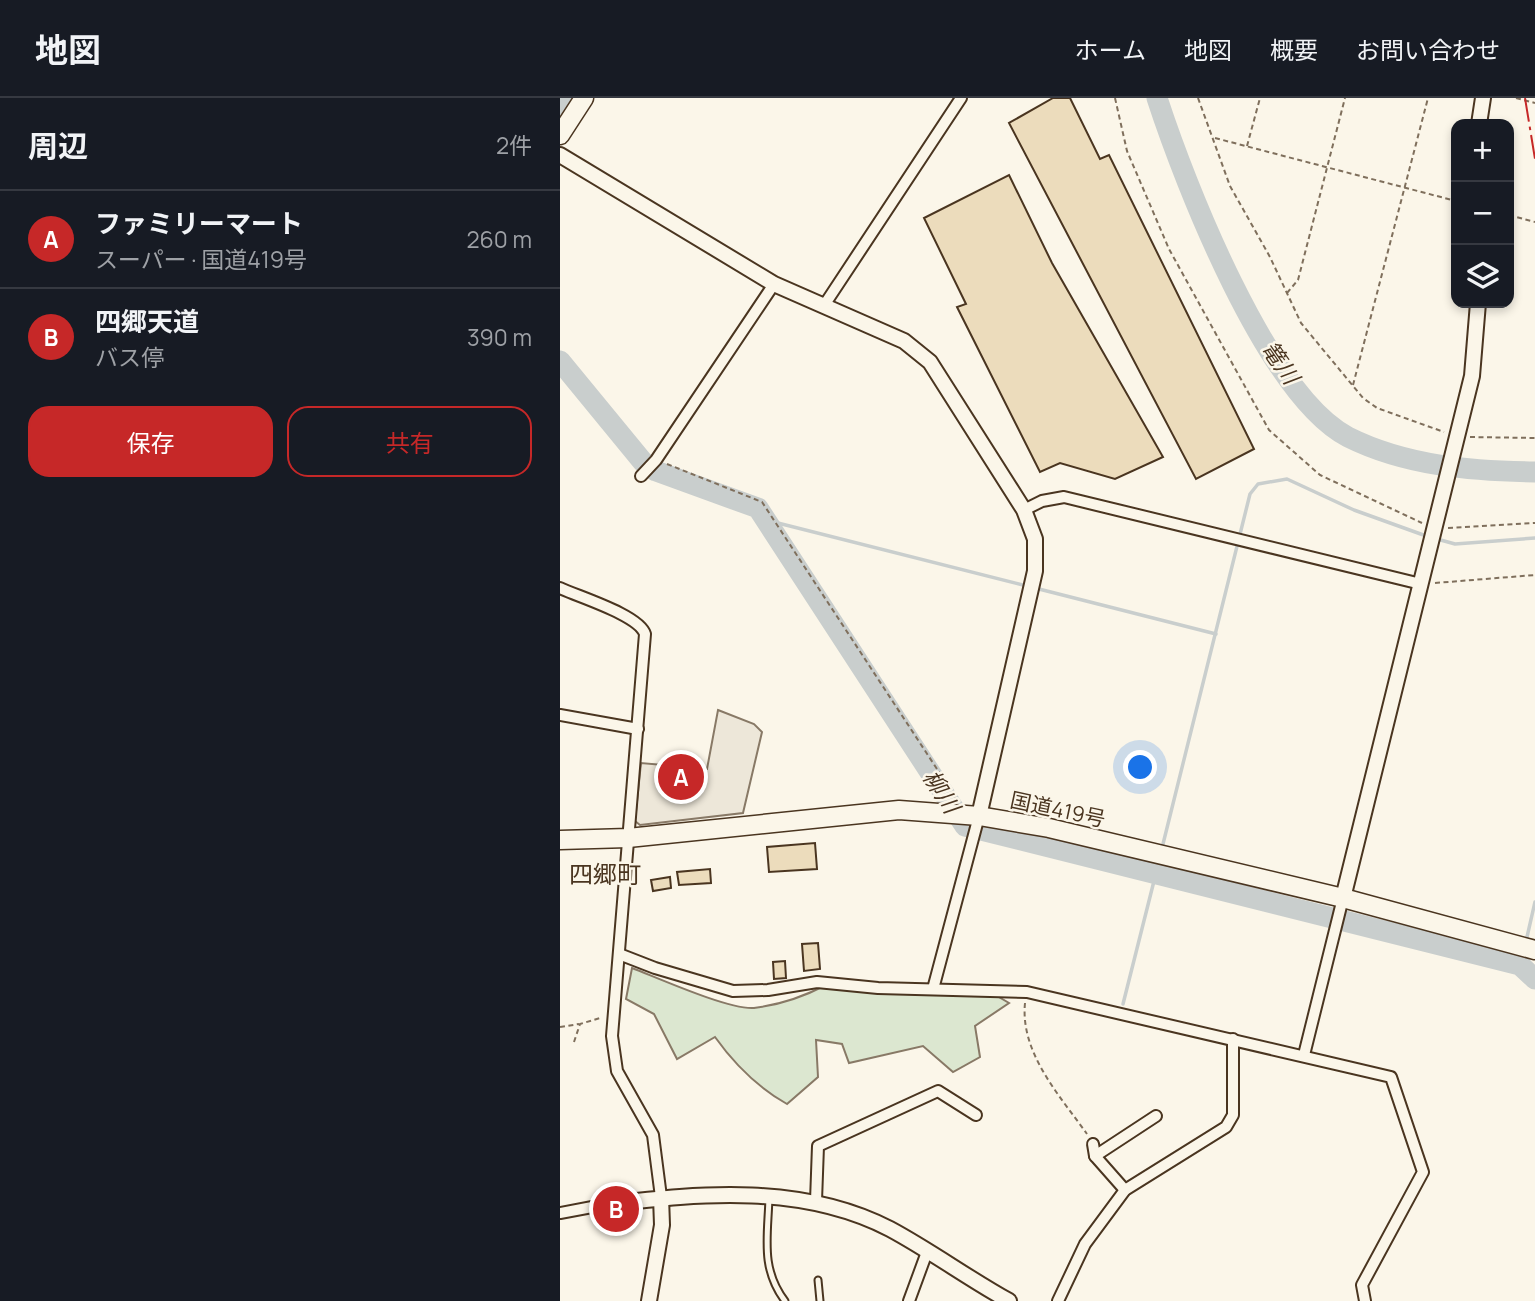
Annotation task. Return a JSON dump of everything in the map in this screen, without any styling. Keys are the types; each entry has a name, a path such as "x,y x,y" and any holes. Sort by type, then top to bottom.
{"main road":[{"path":"560,135 583,98"},
{"name":"国道419号","path":"560,840 628,838 899,810 973,815 1049,828 1341,904 1525,948"}],"street":[{"path":"823,307 961,98"},
{"path":"1480,119 1483,98"},
{"path":"560,155 774,284 904,341 930,362 1024,510 1035,539 1035,571 973,815 974,836 933,989"},
{"path":"641,476 656,460 774,284"},
{"path":"1304,1055 1472,376 1478,308"},
{"path":"1024,510 1042,501 1064,497 1421,584"},
{"path":"560,588 624,616 643,628 646,640 612,1017 613,1055 617,1071 653,1135 662,1226 649,1301"},
{"path":"560,715 638,729"},
{"path":"619,954 655,968 733,991 768,990 817,982 1027,992 1391,1077 1423,1172 1362,1285 1365,1301"},
{"path":"1058,1301 1085,1244 1125,1190 1226,1127 1233,1115 1233,1039"},
{"path":"816,1201 818,1146 938,1091 976,1115"},
{"path":"1095,1156 1156,1116"},
{"path":"1093,1144 1095,1156 1125,1190"},
{"path":"560,1213 608,1204 709,1194 816,1201 859,1215 927,1252 991,1296 1009,1301"},
{"path":"909,1301 927,1252"}],"lane":[{"path":"769,1197 767,1267 772,1285 785,1301"},
{"path":"818,1280 820,1301"}],"path":[{"path":"1115,98 1127,151 1169,249 1269,430 1320,475 1419,523 1452,528 1535,523"},
{"path":"1198,98 1230,186 1301,323 1353,387 1377,408 1418,425 1457,436 1535,438"},
{"path":"1247,147 1260,98"},
{"path":"1287,293 1298,280 1345,98"},
{"path":"1353,387 1428,98"},
{"path":"1516,98 1535,103"},
{"path":"1214,138 1451,200"},
{"path":"1514,216 1535,222"},
{"path":"656,460 762,502 973,815"},
{"path":"1421,584 1535,575"},
{"path":"1027,992 1024,1028 1042,1070 1093,1144"},
{"path":"560,1027 612,1017"},
{"path":"574,1041 580,1024"}],"green space":[{"path":"632,968 711,999 743,1007 754,1008 782,1002 826,985 997,996 1009,1003 975,1026 980,1057 953,1072 923,1046 849,1063 842,1044 816,1040 818,1077 787,1104 747,1075 715,1037 677,1059 654,1014 626,999"}],"shaded area":[{"path":"718,710 754,724 762,732 743,813 640,825 635,821 641,763 707,769"}],"building":[{"path":"1053,98 1070,98 1100,159 1109,155 1254,449 1196,479 1009,123"},
{"path":"1009,175 1052,263 1163,457 1115,479 1060,463 1040,472 957,307 966,304 924,218"},
{"path":"665,767 699,770 698,787 664,785"},
{"path":"815,843 817,869 769,872 767,847"},
{"path":"710,869 711,883 679,885 677,872"},
{"path":"670,877 671,888 653,891 651,880"},
{"path":"818,943 820,969 804,971 802,944"},
{"path":"785,961 786,978 774,979 773,962"}],"waterway":[{"path":"560,106 565,98"},
{"name":"篭川","path":"1157,98 1187,181 1233,284 1259,334 1288,378 1318,414 1348,437 1393,455 1463,468 1535,472"},
{"name":"柳川","path":"560,361 643,462 656,471 758,508 965,826 1520,965 1535,979"},
{"path":"1163,844 1250,494 1258,484 1287,479 1354,510 1429,537"},
{"path":"766,520 1027,586"},
{"path":"1437,539 1455,544 1535,538"},
{"path":"1035,588 1216,634"},
{"path":"1123,1004 1154,881"},
{"path":"1527,937 1535,902"}],"power":[{"path":"1525,98 1535,159"}],"place":[{"name":"ファミリーマート","path":"681,777"},
{"name":"四郷天道","path":"616,1209"}],"district":[{"name":"四郷町","path":"605,873"}]}
